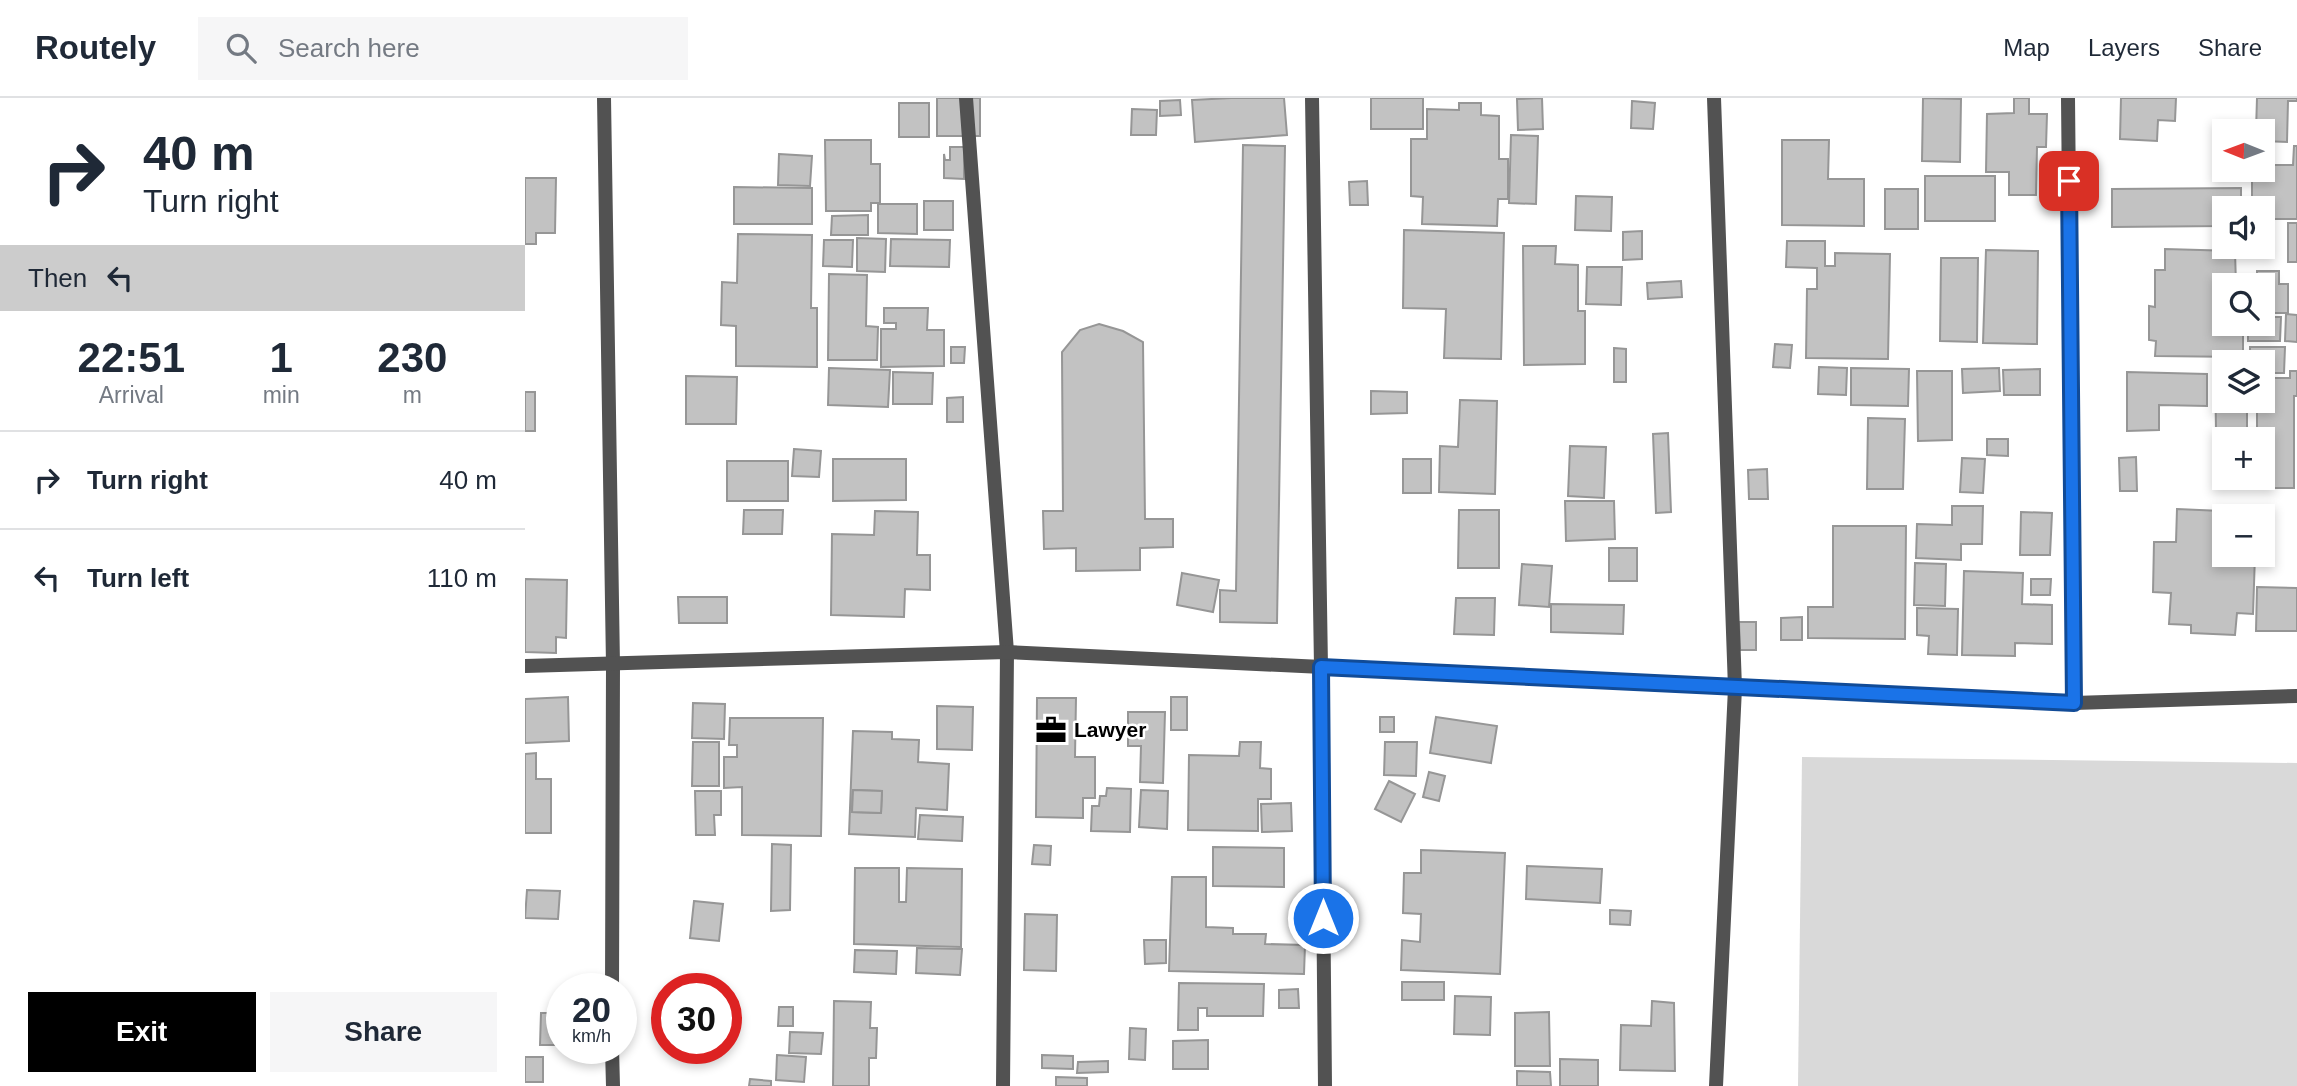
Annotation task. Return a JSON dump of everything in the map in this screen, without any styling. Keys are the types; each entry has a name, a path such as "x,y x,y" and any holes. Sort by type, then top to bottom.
{"street":[{"path":"604,98 613,665 612,973"},
{"path":"966,98 1007,652 1003,1086"},
{"path":"1312,98 1325,1086"},
{"path":"1714,98 1735,688 1716,1086"},
{"path":"2068,98 2074,703"},
{"path":"525,666 1007,652 2074,703 2297,696"},
{"path":"612,1064 613,1086"}],"shaded area":[{"path":"1802,757 2297,763 2297,1086 1798,1086"}],"building":[{"path":"937,98 980,98 980,136 937,136"},
{"path":"1284,98 1287,135 1195,142 1192,100"},
{"path":"1371,98 1423,98 1423,129 1371,129"},
{"path":"1542,98 1543,129 1518,130 1517,99"},
{"path":"1923,98 1961,99 1960,162 1922,161"},
{"path":"2014,98 2029,98 2029,114 2047,114 2046,147 2037,147 2036,195 2009,195 2009,172 1986,172 1987,114 2014,113"},
{"path":"2121,98 2176,98 2175,121 2158,120 2157,141 2120,139"},
{"path":"2257,98 2297,98 2297,101 2288,101 2287,142 2275,142 2275,119 2256,119"},
{"path":"1180,100 1181,115 1160,116 1160,101"},
{"path":"1632,101 1655,103 1653,129 1631,128"},
{"path":"899,103 929,103 929,137 899,137"},
{"path":"1459,103 1481,103 1481,115 1499,116 1499,159 1508,159 1508,199 1498,199 1497,226 1422,224 1423,197 1411,196 1411,139 1427,139 1427,109 1459,110"},
{"path":"1132,109 1157,110 1156,135 1131,135"},
{"path":"1511,135 1538,136 1536,204 1509,203"},
{"path":"825,140 871,140 871,164 880,164 880,203 871,203 871,211 826,211"},
{"path":"1782,140 1829,140 1828,179 1864,179 1864,226 1782,225"},
{"path":"1243,145 1285,146 1277,623 1220,622 1220,590 1236,591"},
{"path":"2294,146 2297,146 2297,219 2275,219 2275,196 2252,196 2252,182 2275,182 2275,165 2293,165"},
{"path":"950,147 964,147 964,179 944,178 944,154 945,160 950,160"},
{"path":"779,154 812,156 810,186 778,185"},
{"path":"1925,176 1995,176 1995,221 1925,221"},
{"path":"525,178 556,178 555,233 536,233 536,244 525,244"},
{"path":"1367,181 1368,205 1350,205 1349,182"},
{"path":"734,187 812,188 812,224 734,224"},
{"path":"2241,188 2241,196 2212,196 2212,226 2112,227 2112,189"},
{"path":"1885,189 1918,189 1918,229 1885,229"},
{"path":"1576,196 1612,197 1611,231 1575,230"},
{"path":"924,201 953,201 953,230 924,230"},
{"path":"878,204 917,204 917,234 878,233"},
{"path":"868,215 868,235 831,235 832,216"},
{"path":"2288,223 2297,223 2297,262 2288,262"},
{"path":"1404,230 1504,233 1501,359 1444,358 1446,309 1403,308"},
{"path":"1642,231 1642,259 1623,260 1623,232"},
{"path":"738,234 812,235 811,308 817,308 817,367 736,366 736,326 721,325 722,282 737,283"},
{"path":"857,238 886,239 885,272 857,271"},
{"path":"891,239 950,240 949,267 890,266"},
{"path":"824,240 853,240 852,267 823,266"},
{"path":"1787,241 1825,241 1825,266 1835,266 1835,253 1890,254 1888,359 1806,358 1807,289 1817,289 1817,268 1786,267"},
{"path":"1523,246 1556,246 1555,264 1578,265 1578,311 1585,311 1585,364 1524,365"},
{"path":"2165,249 2212,250 2212,259 2235,259 2236,273 2212,273 2212,336 2243,336 2243,350 2212,350 2212,357 2155,356 2156,341 2149,340 2149,306 2155,307 2155,270 2165,270"},
{"path":"1986,250 2038,251 2037,344 1983,343"},
{"path":"1941,258 1978,258 1977,342 1940,341"},
{"path":"1587,267 1622,267 1621,305 1586,304"},
{"path":"2279,271 2279,284 2288,284 2288,313 2275,313 2275,273 2257,273"},
{"path":"829,274 867,275 866,326 878,327 877,360 828,360"},
{"path":"1681,281 1682,297 1648,299 1647,283"},
{"path":"884,308 928,308 927,330 944,330 944,366 881,367 881,329 896,329 896,323 884,323"},
{"path":"2286,314 2297,315 2297,342 2285,341"},
{"path":"2275,317 2281,317 2280,341 2248,341 2248,336 2275,336"},
{"path":"1099,324 1123,331 1143,342 1145,519 1173,519 1173,547 1140,548 1140,570 1076,571 1076,548 1044,549 1043,511 1063,511 1062,352 1080,330"},
{"path":"1775,344 1792,345 1790,368 1773,367"},
{"path":"951,347 965,347 964,363 951,363"},
{"path":"2250,347 2285,347 2284,373 2275,373 2275,350 2250,350"},
{"path":"1614,348 1626,349 1626,382 1614,382"},
{"path":"1819,367 1847,368 1846,395 1818,394"},
{"path":"829,368 890,370 888,407 828,405"},
{"path":"1851,368 1909,369 1908,406 1851,405"},
{"path":"1999,368 2000,391 1963,393 1962,369"},
{"path":"2040,369 2040,395 2004,395 2003,370"},
{"path":"1917,371 1952,371 1952,440 1918,441"},
{"path":"2290,371 2297,371 2297,396 2294,396 2294,488 2275,488 2275,427 2257,427 2257,413 2275,413 2275,378 2290,378"},
{"path":"893,372 933,373 932,404 893,404"},
{"path":"2127,372 2207,374 2207,406 2159,405 2159,430 2127,431"},
{"path":"686,376 737,377 736,424 686,424"},
{"path":"1371,391 1407,392 1407,413 1371,414"},
{"path":"525,392 535,392 535,431 525,431"},
{"path":"963,397 963,422 947,422 947,398"},
{"path":"1460,400 1497,401 1495,494 1439,492 1440,446 1458,447"},
{"path":"2216,413 2247,413 2247,427 2216,427"},
{"path":"1868,418 1905,419 1903,489 1867,489"},
{"path":"1668,433 1671,512 1656,513 1653,434"},
{"path":"1987,439 2008,439 2008,456 1987,455"},
{"path":"1570,446 1606,447 1604,498 1568,496"},
{"path":"794,449 821,451 819,477 792,476"},
{"path":"2136,457 2137,491 2120,491 2119,458"},
{"path":"1962,458 1985,459 1983,493 1960,492"},
{"path":"833,459 906,459 906,500 833,501"},
{"path":"1403,459 1431,459 1431,493 1403,493"},
{"path":"727,461 788,461 788,501 727,501"},
{"path":"1767,469 1768,499 1749,499 1748,470"},
{"path":"1565,501 1614,501 1615,539 1566,541"},
{"path":"1952,506 1983,506 1982,544 1961,544 1961,560 1916,558 1917,524 1952,525"},
{"path":"2177,509 2212,511 2212,567 2255,567 2253,614 2237,613 2235,635 2191,633 2191,625 2169,624 2171,593 2153,592 2154,542 2176,542"},
{"path":"744,510 783,510 782,534 743,534"},
{"path":"1459,510 1499,510 1499,568 1458,568"},
{"path":"875,511 918,512 917,555 930,555 930,590 905,589 904,617 831,615 832,534 874,535"},
{"path":"2021,512 2052,513 2050,555 2020,555"},
{"path":"1833,526 1906,526 1905,639 1808,638 1808,607 1833,607"},
{"path":"1609,548 1637,548 1637,581 1609,581"},
{"path":"1915,563 1946,564 1945,606 1914,605"},
{"path":"1522,564 1552,566 1549,607 1519,605"},
{"path":"1964,571 2023,573 2022,604 2052,605 2052,644 2015,643 2015,656 1962,655"},
{"path":"1182,573 1219,580 1213,612 1177,605"},
{"path":"525,579 567,580 566,638 556,637 556,653 525,652"},
{"path":"2031,579 2051,579 2050,595 2031,595"},
{"path":"2257,587 2297,588 2297,631 2256,631"},
{"path":"678,597 727,597 727,623 679,623"},
{"path":"1456,598 1495,598 1494,635 1454,634"},
{"path":"1551,604 1624,605 1623,634 1551,632"},
{"path":"1917,608 1958,609 1957,655 1928,654 1929,636 1917,635"},
{"path":"1802,617 1802,640 1781,640 1781,618"},
{"path":"1739,622 1756,622 1756,650 1740,650"},
{"path":"568,697 569,741 525,743 525,699"},
{"path":"1171,697 1187,697 1187,730 1171,730"},
{"path":"1037,698 1076,698 1075,757 1095,757 1095,798 1083,798 1083,818 1036,817"},
{"path":"693,703 725,704 724,739 692,738"},
{"path":"937,706 973,707 972,750 937,749"},
{"path":"1128,712 1165,712 1163,783 1140,782 1141,746 1128,746"},
{"path":"1380,717 1394,717 1394,732 1380,732"},
{"path":"1436,717 1497,726 1491,763 1430,753"},
{"path":"730,718 823,718 821,836 742,835 742,787 724,788 724,757 737,757 737,745 729,745"},
{"path":"853,731 892,732 892,739 919,740 918,762 949,764 947,810 916,808 915,837 849,834","holes":["853,790 882,791 881,813 852,812"]},
{"path":"693,742 719,742 719,786 692,786"},
{"path":"1240,742 1261,742 1260,768 1271,769 1271,799 1258,799 1258,831 1188,830 1189,755 1239,756"},
{"path":"1385,742 1417,742 1416,776 1384,775"},
{"path":"536,753 536,779 551,779 551,833 525,833 525,754"},
{"path":"1429,772 1445,776 1439,801 1423,797"},
{"path":"1389,781 1415,794 1401,822 1375,809"},
{"path":"1107,788 1131,789 1130,832 1091,831 1092,806 1099,806 1100,796 1106,796"},
{"path":"853,790 882,791 881,813 852,812"},
{"path":"1141,790 1168,791 1167,829 1139,827"},
{"path":"695,791 721,791 721,815 714,815 715,835 696,835"},
{"path":"1291,803 1292,831 1262,832 1261,804"},
{"path":"920,815 963,817 962,841 918,839"},
{"path":"772,844 791,845 790,910 771,911"},
{"path":"1034,845 1051,846 1050,865 1032,864"},
{"path":"1213,847 1284,848 1284,887 1213,886"},
{"path":"1421,850 1505,853 1500,974 1401,970 1402,940 1420,942 1421,914 1403,913 1404,873 1421,873"},
{"path":"1527,866 1602,869 1600,903 1526,899"},
{"path":"855,868 899,868 899,902 906,902 907,868 962,869 961,947 854,944"},
{"path":"1172,877 1206,877 1206,927 1233,928 1233,934 1266,934 1265,944 1305,945 1304,974 1169,971"},
{"path":"527,890 560,891 558,919 525,918"},
{"path":"694,901 723,904 719,941 690,938"},
{"path":"1610,910 1631,911 1630,925 1610,924"},
{"path":"1025,914 1057,915 1056,971 1024,970"},
{"path":"1144,940 1166,940 1166,963 1145,964"},
{"path":"917,948 962,949 960,975 916,973"},
{"path":"855,950 897,951 896,974 854,972"},
{"path":"1402,982 1444,982 1444,1000 1402,1000"},
{"path":"1179,983 1264,984 1263,1016 1207,1016 1207,1008 1198,1008 1198,1030 1178,1030"},
{"path":"1298,989 1299,1008 1279,1008 1279,990"},
{"path":"1455,996 1491,997 1490,1035 1454,1034"},
{"path":"834,1001 871,1002 870,1028 877,1028 876,1058 869,1058 869,1086 833,1086"},
{"path":"1652,1001 1674,1003 1675,1071 1620,1070 1621,1025 1651,1026"},
{"path":"779,1007 793,1007 793,1026 778,1026"},
{"path":"1549,1012 1550,1066 1515,1066 1515,1013"},
{"path":"541,1013 546,1013 546,1045 540,1045"},
{"path":"1130,1028 1146,1029 1145,1060 1129,1059"},
{"path":"790,1032 823,1033 821,1054 789,1053"},
{"path":"1208,1040 1208,1069 1173,1069 1173,1041"},
{"path":"777,1055 806,1057 804,1082 776,1080"},
{"path":"1042,1055 1073,1056 1073,1069 1042,1068"},
{"path":"525,1057 543,1057 543,1082 525,1082"},
{"path":"1560,1059 1598,1060 1598,1086 1560,1086"},
{"path":"1108,1061 1108,1072 1077,1073 1078,1062"},
{"path":"1517,1071 1550,1072 1551,1086 1517,1086"},
{"path":"1056,1077 1087,1078 1087,1086 1056,1086"},
{"path":"750,1079 771,1081 771,1086 749,1086"}],"place":[{"name":"Lawyer","path":"1051,730"}],"route":[{"path":"1323,918 1321,667 2074,703 2069,181"}]}
